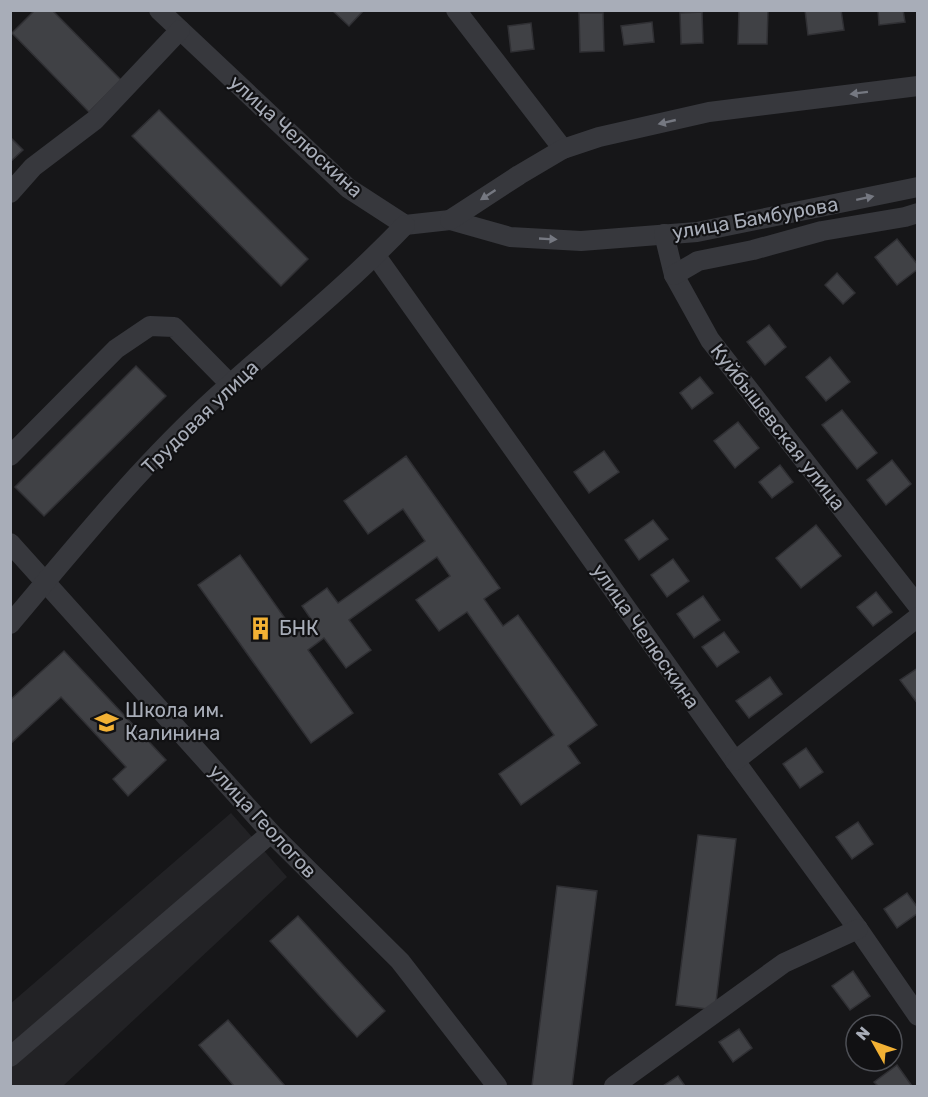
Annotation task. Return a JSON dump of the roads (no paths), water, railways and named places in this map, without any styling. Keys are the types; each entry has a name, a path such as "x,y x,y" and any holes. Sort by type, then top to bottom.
{"street":[{"name":"улица Челюскина","path":"159,10 348,188 405,225"},
{"path":"456,10 563,149"},
{"path":"10,193 33,167 95,120 180,30"},
{"path":"405,225 450,220 563,149 599,138 709,112 918,86"},
{"name":"улица Бамбурова","path":"450,220 510,237 581,241 697,232 918,187"},
{"path":"674,276 698,261 753,250 822,231 918,213"},
{"name":"Трудовая улица","path":"10,624 126,487 216,397 376,256 405,225"},
{"name":"Куйбышевская улица","path":"664,234 674,276 710,340 918,606"},
{"name":"улица Челюскина","path":"376,256 918,1016"},
{"path":"10,456 116,349 150,326 174,327 231,385"},
{"name":"улица Геологов","path":"10,543 271,833 400,961 497,1086"},
{"path":"735,761 918,617"},
{"path":"10,1057 271,833"},
{"path":"614,1086 784,963 858,929"}],"place":[{"name":"БНК","path":"261,628"},
{"name":"Школа им. Калинина","path":"107,722"}]}
